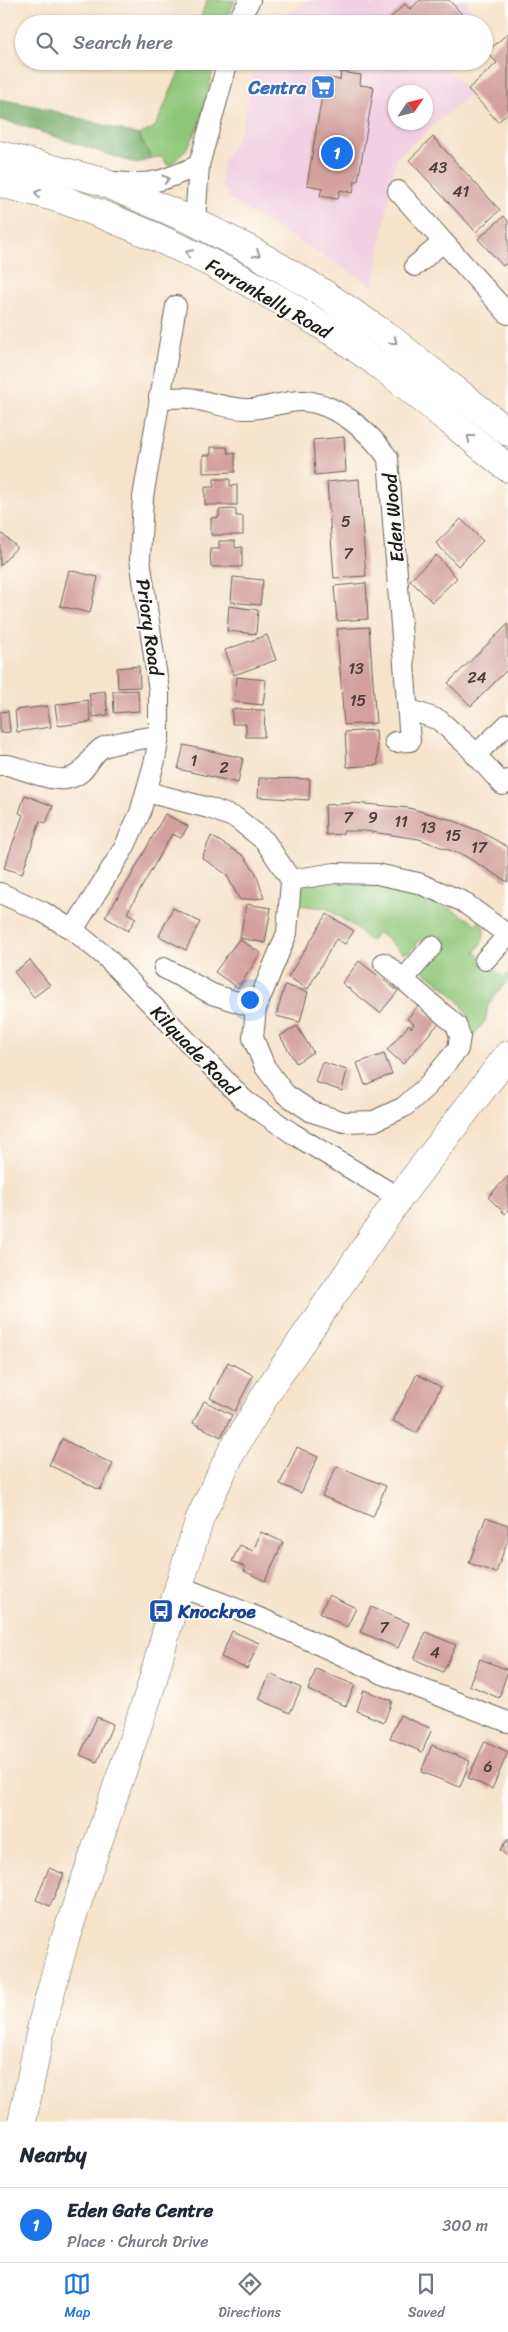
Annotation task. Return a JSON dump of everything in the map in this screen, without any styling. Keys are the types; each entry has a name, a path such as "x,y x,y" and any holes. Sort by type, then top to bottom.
{"main road":[{"name":"Farrankelly Road","path":"0,155 100,181 195,222 252,251 320,291 387,336 508,432"},
{"name":"Farrankelly Road","path":"0,183 77,206 158,238 242,278 320,324 395,378 508,468"},
{"path":"22,2122 42,2024 65,1939 150,1690 178,1586 200,1518 231,1453 271,1386 399,1198 508,1055"}],"street":[{"path":"241,15 250,0"},
{"path":"195,222 199,165 225,70"},
{"path":"100,181 141,185 164,180 199,165"},
{"path":"398,191 508,314"},
{"path":"415,266 443,242"},
{"name":"Priory Road","path":"73,930 124,848 140,813 147,792 159,736 159,691 140,559 143,497 176,306"},
{"name":"Eden Wood","path":"159,397 172,400 191,398 218,406 247,410 304,401 329,408 353,422 380,446 388,458 410,740 395,742"},
{"path":"408,709 439,720 503,785 508,780"},
{"path":"475,755 508,724"},
{"path":"0,765 8,765 65,779 76,776 86,769 96,752 104,747 159,736"},
{"path":"147,792 209,808 236,818 265,841 291,880 287,933 256,1008 253,1038 265,1067 285,1094 312,1112 344,1122 374,1121 404,1107 427,1086 458,1049 460,1036 456,1025 384,963"},
{"path":"291,880 335,873 377,874 418,882 462,901 508,935 485,960"},
{"name":"Kilquade Road","path":"0,893 42,912 73,930 106,957 244,1100 292,1133 399,1198"},
{"path":"404,979 432,946"},
{"path":"164,968 212,994 256,1008"},
{"path":"178,1586 267,1621 383,1674 508,1722"}],"shaded area":[{"path":"310,0 368,0 372,7 380,0 464,0 477,15 286,15"},
{"path":"255,70 449,70 470,94 433,126 433,85 388,85 388,130 428,130 396,158 373,286 230,200 227,192 221,186 223,162 241,130"}],"green space":[{"path":"207,0 235,0 229,15 201,15"},
{"path":"180,70 213,70 205,105 195,133 179,157 168,166 162,157 151,158 139,135 155,127"},
{"path":"0,99 39,107 139,135 151,158 137,164 0,120"},
{"path":"306,882 354,883 395,888 433,900 454,910 476,924 480,920 484,929 484,937 475,952 504,978 508,973 508,980 488,1005 485,1021 473,1036 471,1024 461,1005 446,989 419,967 433,951 421,940 409,952 403,953 378,932 370,941 353,926 326,908 298,905 301,891"}],"building":[{"path":"420,0 449,0 463,15 393,15 405,4 410,9"},
{"path":"508,33 508,113 498,122 468,89 489,70 493,70 493,67 497,63 493,59 493,47"},
{"path":"341,72 361,75 360,85 374,87 358,181 355,181 353,193 340,190 338,199 320,196 322,188 307,185 325,77 340,80"},
{"path":"433,137 500,210 476,232 409,160"},
{"path":"504,216 508,221 508,262 503,266 478,239"},
{"path":"344,437 346,472 315,475 313,440"},
{"path":"211,447 227,447 228,453 235,453 235,472 203,473 203,455 211,455"},
{"path":"214,479 230,479 230,486 237,485 237,505 205,505 205,487 214,487"},
{"path":"359,479 366,576 334,578 327,482"},
{"path":"236,509 236,516 243,516 243,535 211,535 211,518 219,517 219,510"},
{"path":"461,519 483,541 458,566 436,543"},
{"path":"0,532 17,547 0,566"},
{"path":"219,541 235,541 235,548 242,547 242,567 211,567 210,549 219,549"},
{"path":"436,555 457,578 432,602 410,580"},
{"path":"69,570 98,577 90,613 60,606"},
{"path":"233,577 263,580 260,605 231,602"},
{"path":"366,583 368,619 337,621 334,586"},
{"path":"229,606 258,610 256,634 227,631"},
{"path":"508,624 508,669 471,706 448,683"},
{"path":"369,627 376,723 344,725 337,629"},
{"path":"267,635 276,660 234,675 225,650"},
{"path":"139,666 140,687 118,688 117,668"},
{"path":"237,677 266,680 263,705 234,702"},
{"path":"138,690 139,711 114,713 113,691"},
{"path":"105,691 108,715 93,717 89,693"},
{"path":"88,700 91,722 58,726 55,705"},
{"path":"47,706 51,727 17,732 15,710"},
{"path":"232,709 265,710 264,737 246,737 246,724 232,724"},
{"path":"8,711 10,732 0,733 0,712"},
{"path":"376,730 378,765 347,767 345,732"},
{"path":"184,745 243,758 238,783 178,769"},
{"path":"259,778 310,779 309,800 258,797"},
{"path":"25,795 53,806 46,823 40,821 22,874 4,868 23,815 19,813"},
{"path":"354,803 409,808 452,820 479,831 508,847 508,882 465,856 419,839 365,831 343,831 343,834 326,835 325,805"},
{"path":"165,814 188,826 181,838 172,834 127,913 136,918 128,931 105,917 130,878"},
{"path":"211,836 244,856 256,873 264,898 240,900 226,874 202,858"},
{"path":"246,904 271,908 265,943 240,938"},
{"path":"173,908 200,922 186,950 159,936"},
{"path":"327,914 354,931 345,944 336,939 308,989 288,977"},
{"path":"239,939 261,953 238,988 215,972"},
{"path":"30,960 50,985 34,997 14,972"},
{"path":"359,961 398,991 380,1013 342,983"},
{"path":"285,985 308,992 300,1022 276,1016"},
{"path":"418,1006 439,1023 403,1064 387,1050 409,1025 411,1028 414,1024 407,1019"},
{"path":"297,1026 313,1052 296,1063 280,1036"},
{"path":"384,1054 392,1074 365,1085 357,1063"},
{"path":"322,1062 347,1070 342,1091 315,1082"},
{"path":"508,1176 508,1210 505,1214 488,1197"},
{"path":"228,1362 253,1375 235,1411 210,1398"},
{"path":"417,1374 441,1387 417,1433 393,1421"},
{"path":"204,1401 232,1415 221,1437 193,1423"},
{"path":"62,1439 113,1464 100,1490 49,1465"},
{"path":"297,1447 318,1457 301,1493 280,1484"},
{"path":"337,1466 386,1486 373,1517 322,1496"},
{"path":"486,1517 508,1525 508,1539 496,1573 469,1563"},
{"path":"261,1532 283,1542 265,1581 244,1571 245,1567 232,1561 240,1545 253,1551"},
{"path":"329,1595 356,1608 347,1627 320,1613"},
{"path":"371,1607 409,1623 398,1648 360,1632"},
{"path":"232,1631 259,1643 247,1669 221,1657"},
{"path":"426,1632 456,1645 443,1672 414,1659"},
{"path":"480,1659 508,1670 499,1698 469,1685"},
{"path":"316,1669 355,1685 346,1706 308,1690"},
{"path":"270,1674 301,1688 290,1713 259,1699"},
{"path":"364,1690 392,1701 384,1722 357,1711"},
{"path":"400,1715 432,1729 422,1752 390,1738"},
{"path":"97,1717 113,1724 97,1762 80,1755"},
{"path":"485,1741 508,1752 492,1789 468,1778"},
{"path":"432,1745 470,1761 460,1787 421,1772"},
{"path":"508,1839 508,1857 500,1850"},
{"path":"49,1868 64,1874 50,1906 36,1900"}],"place":[{"name":"Centra","path":"323,87"},
{"name":"Eden Gate Centre","path":"337,153"},
{"name":"Knockroe","path":"161,1611"}]}
